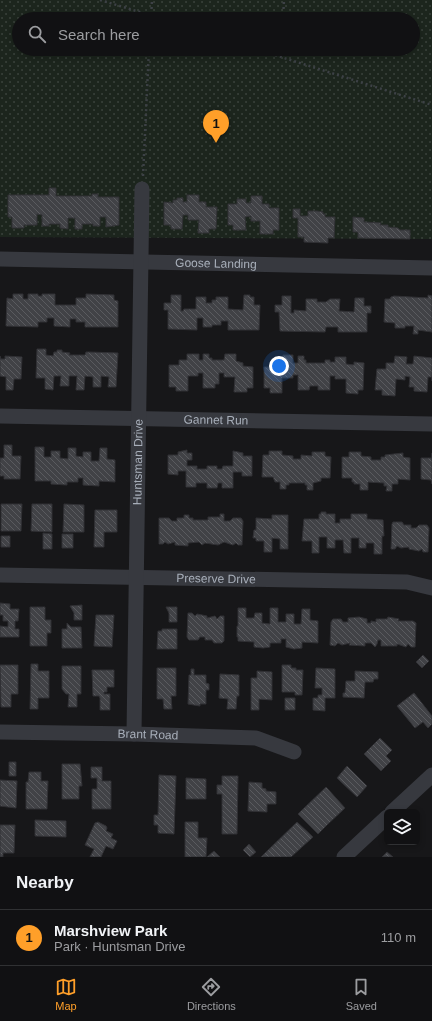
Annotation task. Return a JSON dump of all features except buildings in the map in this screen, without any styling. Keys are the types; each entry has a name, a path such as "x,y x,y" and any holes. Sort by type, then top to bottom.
{"street":[{"name":"Huntsman Drive","path":"134,734 142,189"},
{"name":"Goose Landing","path":"0,259 432,268"},
{"name":"Gannet Run","path":"0,416 432,424"},
{"name":"Preserve Drive","path":"0,575 407,582 432,588"},
{"name":"Brant Road","path":"0,732 256,738 294,752"},
{"path":"395,809 432,775"},
{"path":"344,857 384,820"}],"path":[{"path":"100,0 136,12"},
{"path":"151,12 152,0"},
{"path":"283,12 284,0"},
{"path":"142,189 149,56"},
{"path":"279,56 432,105"}],"shaded area":[{"path":"0,0 432,0 432,239 0,237"}],"place":[{"name":"Marshview Park","path":"216,143"}]}
